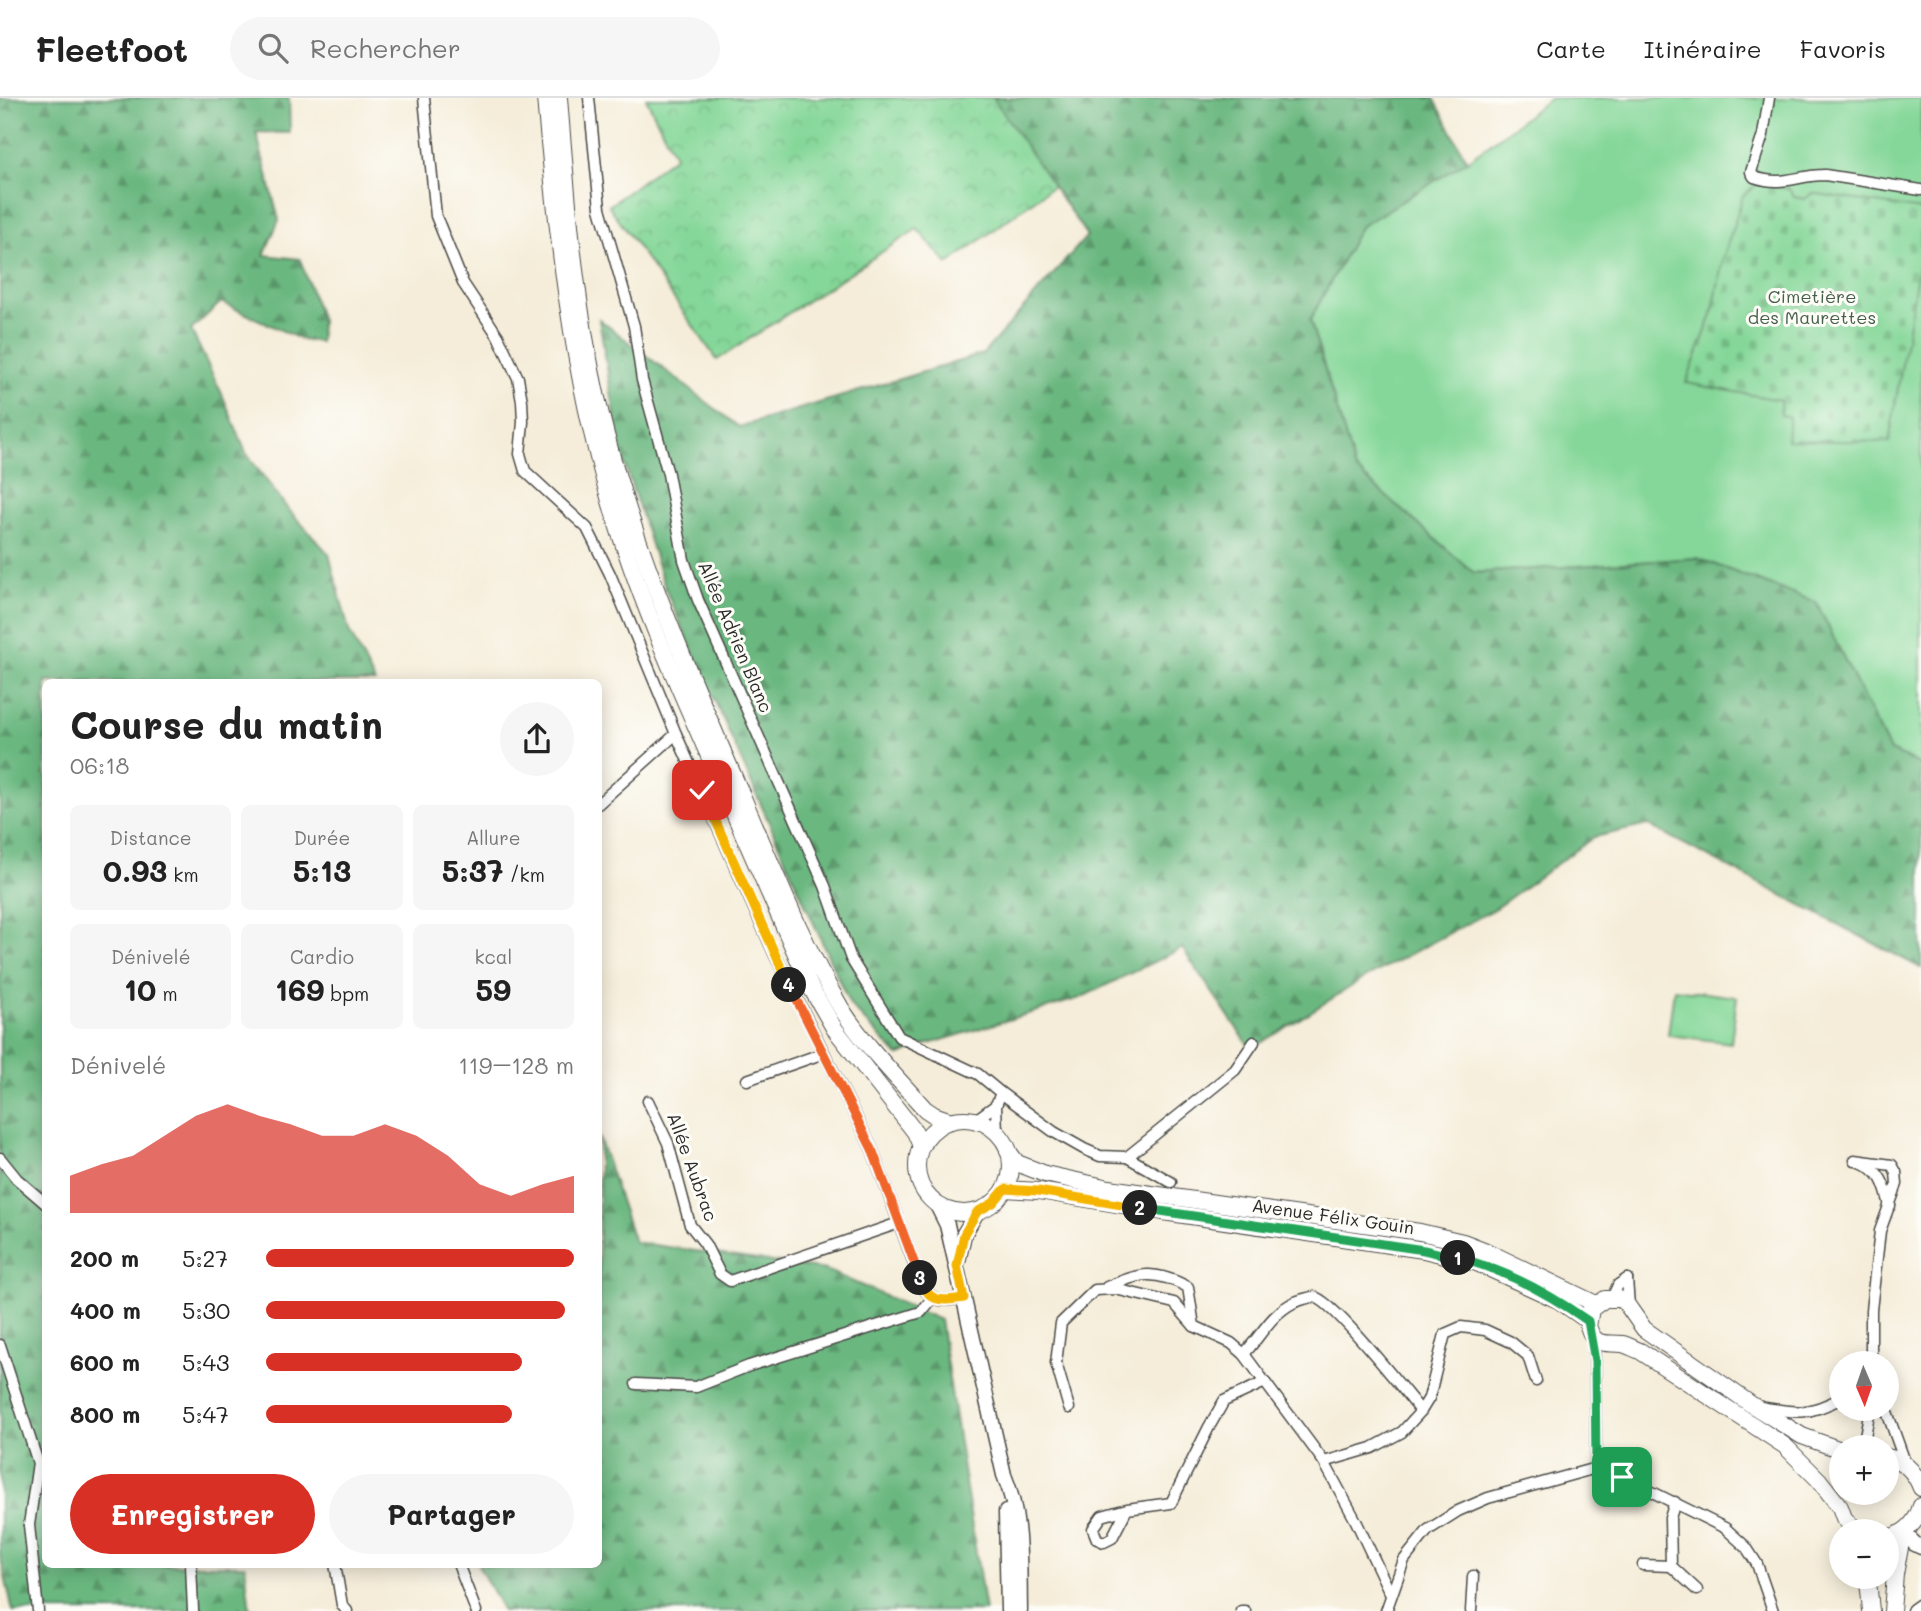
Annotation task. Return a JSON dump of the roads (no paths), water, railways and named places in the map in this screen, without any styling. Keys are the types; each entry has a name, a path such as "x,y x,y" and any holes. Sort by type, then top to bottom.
{"main road":[{"path":"545,98 564,284 576,360 609,500 641,595 663,652 810,986 834,1028 915,1132 921,1146"},
{"path":"559,98 576,281 588,356 623,492 663,609 778,878 816,962 842,1010 925,1109 951,1121 974,1121 988,1126 997,1133 1009,1151 1011,1170 1005,1189 993,1203 977,1212 956,1213 937,1205 929,1198 918,1179 916,1168 921,1146 933,1130 951,1121"},
{"name":"Avenue Félix Gouin","path":"1009,1151 1017,1163 1045,1174 1109,1188 1420,1232 1463,1242 1604,1301 1619,1299 1632,1311 1644,1329 1752,1405 1802,1436 1829,1446"},
{"name":"Avenue Félix Gouin","path":"1005,1189 1038,1191 1424,1250 1476,1262 1558,1300 1590,1328 1614,1344 1640,1350 1785,1446 1819,1479 1840,1507 1845,1519"},
{"path":"937,1205 947,1225 1004,1475 1011,1491 1018,1538 1020,1611"},
{"path":"957,1266 964,1234 977,1212"},
{"path":"1590,1328 1590,1312 1604,1301"},
{"path":"1614,1344 1629,1338 1633,1331 1632,1311"},
{"path":"1899,1462 1915,1474 1921,1487"},
{"path":"1004,1475 1008,1611"},
{"path":"1899,1533 1917,1517 1921,1506"},
{"path":"1903,1532 1921,1547"},
{"path":"1892,1611 1895,1574 1903,1532"},
{"path":"1870,1589 1871,1611"},
{"path":"1914,1611 1921,1606"}],"street":[{"path":"424,98 436,216 463,283 498,337 518,378 523,401 520,454 525,471 532,481 587,528 610,573 677,734 775,955 872,1149 923,1288 932,1299 944,1301 964,1298"},
{"name":"Allée Adrien Blanc","path":"589,98 600,208 634,326 642,380 668,474 684,560 733,684 825,886 851,959 899,1037 978,1074 1054,1132 1084,1149 1100,1156 1127,1157"},
{"path":"1769,98 1763,135 1751,172 1754,177 1792,181 1809,175 1825,175 1921,190"},
{"path":"602,800 677,734"},
{"path":"1171,1182 1127,1157 1235,1070 1254,1042"},
{"path":"747,1080 824,1053"},
{"path":"997,1133 996,1105 1001,1093"},
{"name":"Allée Aubrac","path":"648,1101 668,1143 690,1225 705,1244 720,1274 730,1281 900,1223"},
{"path":"974,1121 996,1105"},
{"path":"0,1158 17,1179 42,1201"},
{"path":"1870,1351 1871,1310 1880,1231 1890,1206 1897,1184 1892,1165 1855,1160 1865,1163 1877,1172 1884,1182 1890,1206"},
{"path":"1102,1289 1135,1276 1166,1275 1188,1287 1194,1326"},
{"path":"1069,1408 1056,1363 1061,1323 1095,1290 1115,1289 1174,1303 1194,1326 1231,1343 1244,1354 1265,1382 1324,1462 1391,1595"},
{"path":"1244,1354 1271,1319 1293,1303 1314,1297 1328,1303 1367,1345 1421,1411"},
{"path":"636,1384 696,1387 749,1366 921,1312 932,1299"},
{"path":"1324,1462 1372,1448 1402,1432 1429,1398 1445,1334 1461,1326 1485,1330 1511,1342 1528,1356 1536,1381"},
{"path":"1590,1328 1595,1361 1596,1468"},
{"path":"1595,1361 1614,1344"},
{"path":"0,1345 38,1463 29,1525 38,1611"},
{"path":"1127,1508 1171,1503 1224,1401 1265,1382"},
{"path":"1752,1405 1801,1413 1829,1405"},
{"path":"1890,1421 1906,1465"},
{"path":"1387,1611 1404,1560 1428,1530 1458,1511 1488,1498 1596,1468 1622,1477 1725,1528 1746,1547 1757,1564 1773,1611"},
{"path":"1671,1566 1670,1518 1675,1502"},
{"path":"1643,1565 1671,1566 1697,1590"},
{"path":"191,1568 193,1611"},
{"path":"336,1568 342,1605 347,1611"},
{"path":"460,1568 476,1611"},
{"path":"1471,1611 1473,1576"}],"park label":[{"name":"Cimetière des Maurettes","path":"1812,307"}]}
